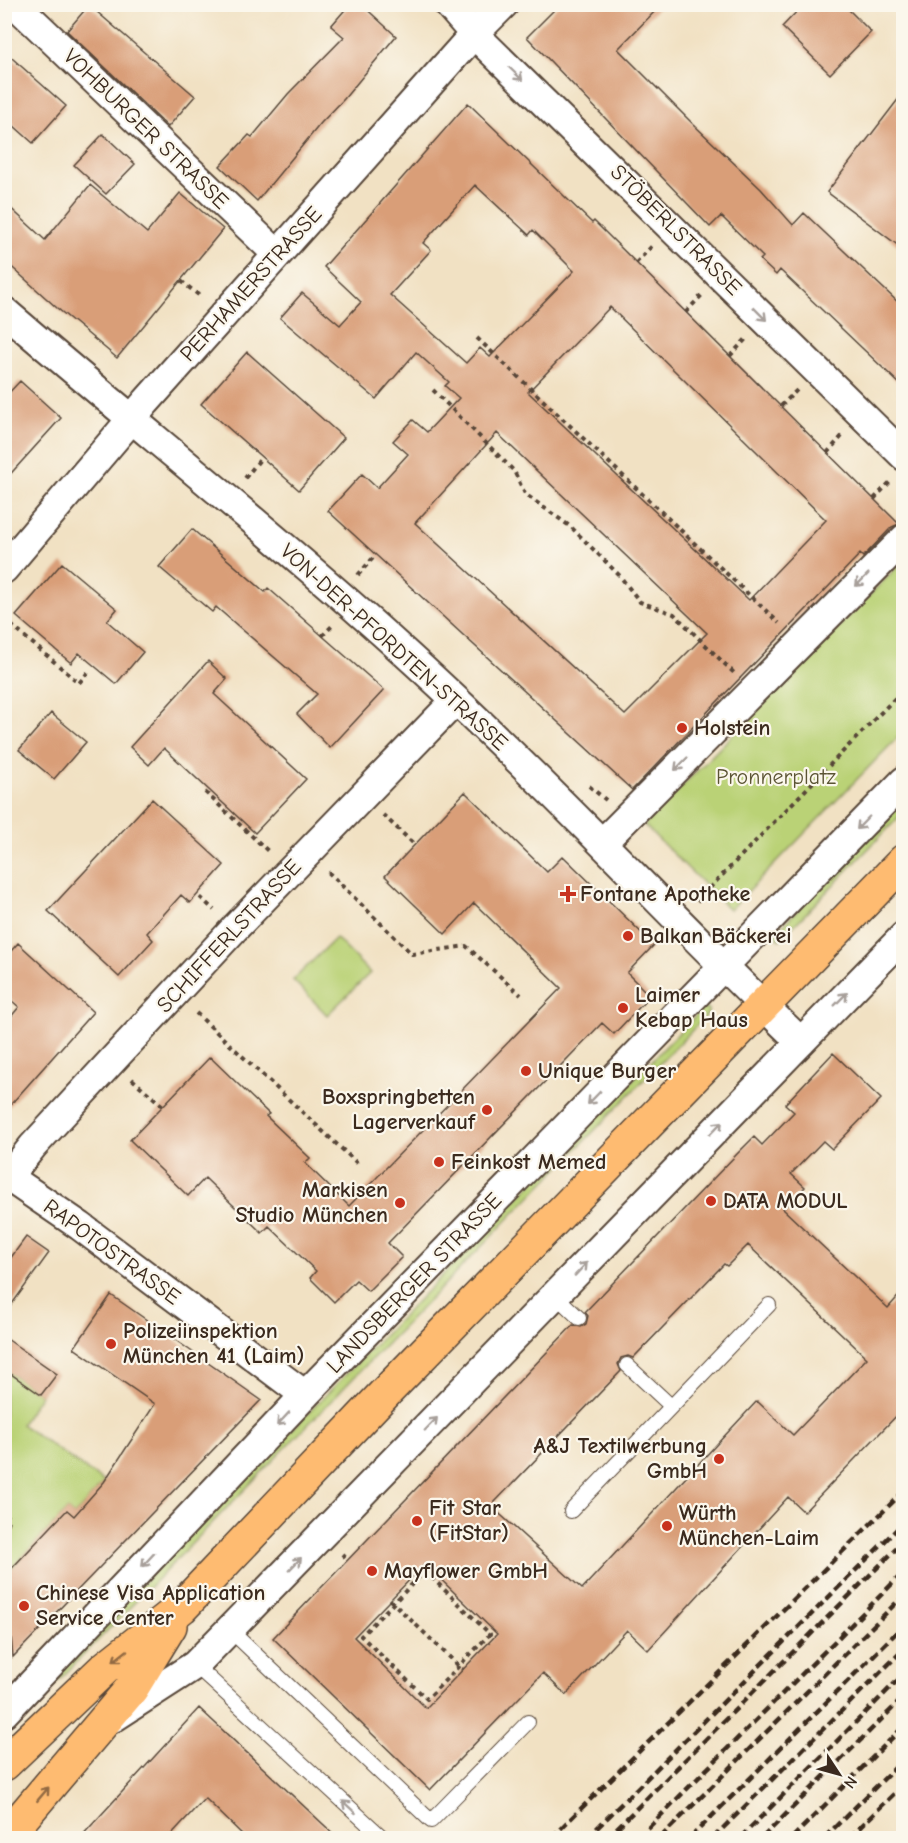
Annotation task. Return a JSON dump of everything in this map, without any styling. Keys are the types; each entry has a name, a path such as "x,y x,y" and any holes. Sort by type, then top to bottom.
{"main road":[{"path":"4,1764 105,1668 182,1607 396,1382 903,861"},
{"path":"5,1839 132,1688 182,1607"}],"street":[{"name":"VOHBURGER STRASSE","path":"15,4 277,254"},
{"name":"STÖBERLSTRASSE","path":"447,4 474,34 903,456"},
{"name":"PERHAMERSTRASSE","path":"4,569 277,254 474,34 504,4"},
{"name":"VON-DER-PFORDTEN-STRASSE","path":"4,311 131,420 291,552 456,700 603,842 722,966 764,1006"},
{"path":"603,842 903,539"},
{"name":"SCHIFFERLSTRASSE","path":"6,1176 298,861 456,700"},
{"name":"LANDSBERGER STRASSE","path":"6,1710 305,1395 903,781"},
{"path":"98,1728 195,1665 556,1296 903,936"},
{"path":"764,1006 801,1042"},
{"name":"RAPOTOSTRASSE","path":"6,1176 80,1226 305,1395"}],"lane":[{"path":"556,1296 579,1318"},
{"path":"571,1511 769,1305"},
{"path":"627,1365 670,1406"},
{"path":"230,1629 431,1821 528,1722"},
{"path":"195,1665 383,1839"}],"path":[{"path":"636,263 649,249"},
{"path":"181,281 200,296"},
{"path":"686,312 699,298"},
{"path":"477,338 784,628"},
{"path":"730,356 744,341"},
{"path":"433,390 514,471 525,494 572,527 619,575 640,602 674,614 738,676"},
{"path":"781,406 794,393"},
{"path":"827,453 839,439"},
{"path":"253,468 262,458"},
{"path":"874,499 887,486"},
{"path":"358,575 373,558"},
{"path":"4,619 79,683 90,670"},
{"path":"322,636 337,620"},
{"path":"677,919 702,897 903,689"},
{"path":"205,792 298,861 412,954 466,946 521,995"},
{"path":"382,814 415,845"},
{"path":"174,994 358,1164"},
{"path":"125,1073 163,1106"},
{"path":"4,1503 8,1520 4,1532"},
{"path":"425,1571 490,1634 461,1668 427,1699 361,1636 391,1602 425,1571"},
{"path":"391,1602 461,1668"}],"green space":[{"name":"Pronnerplatz","path":"903,561 903,732 730,910 644,825"},
{"path":"903,802 903,813 780,940 774,934"},
{"path":"336,938 370,973 327,1015 293,980"},
{"path":"703,1008 708,1009 708,1014 66,1673 5,1731 5,1724"},
{"path":"4,1369 41,1395 21,1424 104,1482 74,1516 67,1510 11,1569 4,1569"}],"building":[{"path":"350,4 361,4 396,36 257,201 220,166 249,135 252,137 288,94 344,37 331,26"},
{"path":"560,4 662,4 618,49 761,189 793,225 804,213 903,307 903,387 780,270 776,275 760,260 763,257 721,216 710,227 527,37"},
{"path":"804,4 843,4 871,32 830,74 782,27"},
{"path":"89,5 195,96 168,127 67,31"},
{"path":"4,51 66,106 33,143 4,117"},
{"path":"903,93 903,249 827,192"},
{"path":"468,103 592,223 594,221 899,524 892,527 863,557 860,554 632,790 328,511 362,474 377,488 408,454 393,441 413,420 427,432 459,398 445,386 449,382 416,352 376,399 280,318 302,293 340,325 361,302 324,267","holes":["475,185 529,235 533,230 574,271 490,357 480,348 466,363 390,295 431,250 423,243","610,307 826,520 749,600 528,392","497,433 707,633 625,715 415,523"]},
{"path":"103,134 135,164 106,194 74,165"},
{"path":"90,185 147,233 180,193 223,229 117,358 4,260 4,202 45,240"},
{"path":"247,352 344,438 299,490 201,404"},
{"path":"20,381 61,418 4,481 4,398"},
{"path":"192,529 265,592 268,588 384,690 330,748 297,714 317,694 216,607 212,612 159,567"},
{"path":"62,563 117,609 107,621 143,652 116,684 79,653 71,663 16,616"},
{"path":"208,661 227,679 214,694 306,779 255,833 164,748 149,765 130,747"},
{"path":"51,713 86,742 54,779 19,750"},
{"path":"465,792 547,872 563,856 654,945 627,973 650,996 614,1034 602,1023 388,1243 402,1257 368,1291 356,1280 334,1302 310,1278 316,1271 269,1226 262,1233 205,1178 188,1196 130,1140 210,1057 269,1114 266,1116 310,1158 305,1163 349,1206 561,988 474,903 445,934 385,876"},
{"path":"152,799 224,865 190,903 181,895 147,933 153,940 119,977 48,911"},
{"path":"18,943 93,1012 4,1112 4,1025 19,1007 4,994 4,959"},
{"path":"833,1053 881,1099 832,1149 823,1141 791,1174 805,1187 783,1209 888,1308 903,1291 903,1409 804,1512 788,1497 648,1650 627,1630 566,1695 543,1673 430,1790 273,1638 573,1325 581,1327 586,1324 588,1316 585,1312 737,1154 754,1137 762,1145 794,1112 785,1104","holes":["748,1245 867,1358 793,1435 757,1401 582,1589 491,1506 621,1371 618,1364 621,1358 628,1356 633,1358 724,1264 727,1266","425,1564 497,1634 426,1708 354,1637"]},
{"path":"26,1237 49,1253 4,1315 4,1267"},
{"path":"111,1295 261,1400 13,1657 11,1636 4,1636 4,1569 12,1568 67,1510 74,1516 104,1482 155,1404 74,1348"},
{"path":"4,1337 57,1374 41,1395 4,1369"},
{"path":"199,1708 339,1839 247,1839 205,1798 167,1839 79,1839"}],"railway":[{"path":"551,1838 904,1491"},
{"path":"587,1838 904,1522"},
{"path":"607,1838 904,1541"},
{"path":"638,1838 904,1572"},
{"path":"660,1838 904,1595"},
{"path":"690,1838 904,1625"},
{"path":"713,1838 904,1649"},
{"path":"740,1838 904,1674"},
{"path":"762,1838 904,1697"},
{"path":"792,1838 904,1726"},
{"path":"824,1838 904,1759"},
{"path":"849,1838 904,1784"},
{"path":"898,1838 904,1832"}],"place":[{"name":"Holstein","path":"682,728"},
{"name":"Fontane Apotheke","path":"568,894"},
{"name":"Balkan Bäckerei","path":"628,936"},
{"name":"Laimer Kebap Haus","path":"623,1008"},
{"name":"Unique Burger","path":"526,1071"},
{"name":"Boxspringbetten Lagerverkauf","path":"487,1110"},
{"name":"Feinkost Memed","path":"439,1162"},
{"name":"DATA MODUL","path":"711,1201"},
{"name":"Markisen Studio München","path":"400,1203"},
{"name":"Polizeiinspektion München 41 (Laim)","path":"111,1344"},
{"name":"A&J Textilwerbung GmbH","path":"719,1459"},
{"name":"Fit Star (FitStar)","path":"417,1521"},
{"name":"Würth München-Laim","path":"667,1526"},
{"name":"Mayflower GmbH","path":"372,1571"},
{"name":"Chinese Visa Application Service Center","path":"24,1606"}]}
